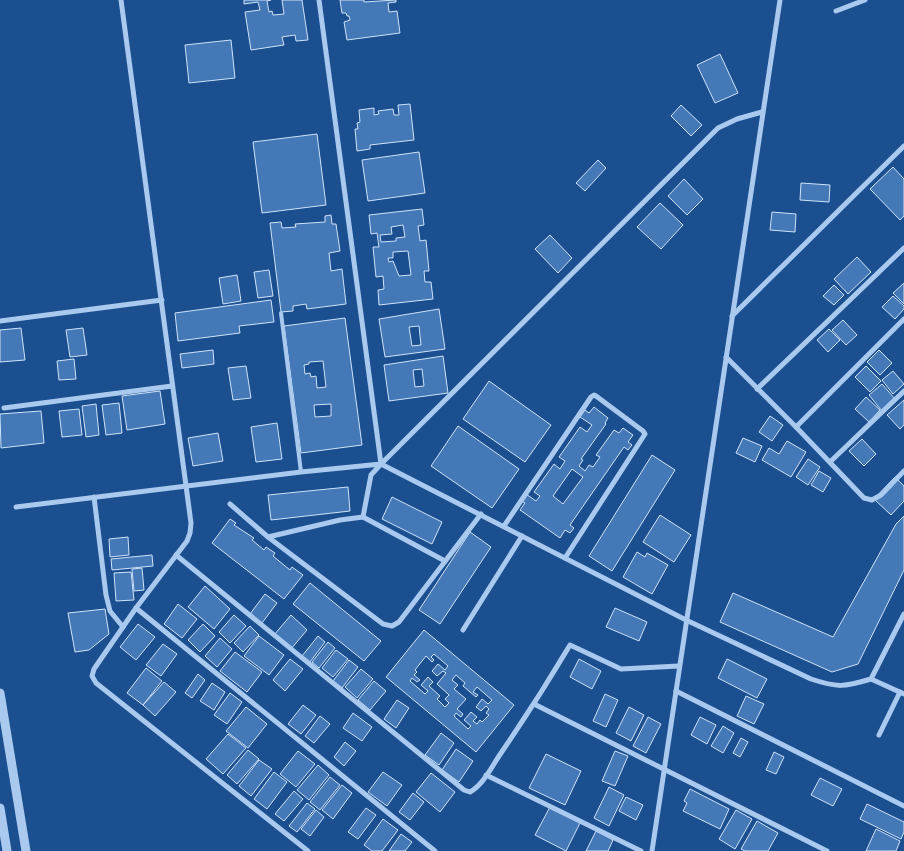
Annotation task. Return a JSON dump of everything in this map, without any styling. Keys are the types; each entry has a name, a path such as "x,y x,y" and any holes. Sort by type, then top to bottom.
{"street":[{"path":"121,0 191,524 187,541 136,608 94,670 92,676 96,682 308,851"},
{"path":"319,0 381,464"},
{"path":"652,851 780,0"},
{"path":"836,11 865,0"},
{"path":"363,517 371,475 381,464 718,128 737,119 762,112"},
{"path":"732,316 904,146"},
{"path":"758,389 904,248"},
{"path":"0,321 162,300"},
{"path":"796,427 904,319"},
{"path":"726,357 864,498 872,500 880,495 904,471"},
{"path":"4,408 172,386"},
{"path":"830,462 904,391"},
{"path":"504,526 591,397 596,396 643,431 644,434 565,558"},
{"path":"16,507 381,464 686,620 811,679 829,685 848,686 871,679 902,693 879,735"},
{"path":"94,497 106,595 110,611 123,628"},
{"path":"230,504 268,537 384,624 392,626 399,622 481,514"},
{"path":"268,537 340,520 363,517 445,561"},
{"path":"463,630 522,536"},
{"path":"176,555 464,790 470,792 476,789 486,775 570,646 621,669 679,666"},
{"path":"136,608 436,851"},
{"path":"871,679 904,614"},
{"path":"676,691 904,806"},
{"path":"0,693 26,851"},
{"path":"534,704 828,851"},
{"path":"486,775 641,851"},
{"path":"0,808 7,851"}],"lane":[{"path":"281,313 301,472"}],"building":[{"path":"244,0 271,0 267,1 269,12 272,11 273,15 284,14 282,0 302,0 308,40 296,41 295,35 282,37 284,45 251,50 245,12 260,10 258,2 244,4"},
{"path":"340,0 364,0 364,2 396,0 396,2 388,3 389,12 397,11 400,33 347,40 344,22 350,20 346,13 342,13"},
{"path":"231,40 235,78 189,83 185,45"},
{"path":"720,54 738,93 715,103 697,65"},
{"path":"410,104 414,140 370,145 370,149 357,151 355,129 358,129 357,123 360,122 359,110 374,108 374,115 379,114 378,111 393,109 394,115 399,115 398,105"},
{"path":"681,105 702,125 691,136 671,116"},
{"path":"317,134 326,205 262,213 253,142"},
{"path":"419,152 425,193 368,201 362,160"},
{"path":"598,160 606,168 585,191 576,183"},
{"path":"893,167 904,179 904,216 900,220 870,189"},
{"path":"684,179 703,199 687,215 668,196"},
{"path":"801,183 830,185 829,202 800,200"},
{"path":"660,203 683,225 661,249 637,227"},
{"path":"422,209 424,225 418,226 420,241 426,240 429,271 424,271 425,282 431,282 433,299 379,305 378,290 384,289 383,276 376,277 373,247 379,247 377,233 371,234 369,215","holes":["403,225 405,237 396,238 396,241 381,242 380,235 392,234 391,227","408,251 411,275 399,276 393,261 389,262 388,258 393,258 393,252"]},
{"path":"772,212 796,214 795,232 770,230"},
{"path":"331,215 332,224 336,224 340,251 329,253 331,271 342,269 346,304 307,309 306,304 293,306 293,311 281,312 270,223 281,222 282,228 296,227 295,224 325,222 325,216"},
{"path":"550,235 572,258 558,273 535,249"},
{"path":"857,257 871,272 848,294 834,279"},
{"path":"269,270 273,296 258,298 254,272"},
{"path":"237,275 241,301 223,304 219,278"},
{"path":"904,283 904,304 893,293"},
{"path":"834,285 844,295 834,305 823,296"},
{"path":"893,296 904,306 904,309 895,319 882,307"},
{"path":"271,300 274,322 239,326 240,333 178,341 175,313"},
{"path":"439,309 445,349 385,357 379,319","holes":["419,326 421,345 412,346 409,327"]},
{"path":"345,318 362,445 301,453 284,326","holes":["323,361 326,387 317,388 316,376 311,377 310,373 305,374 304,365 309,364 309,362","331,404 331,416 315,417 314,405"]},
{"path":"843,320 857,335 846,345 832,330"},
{"path":"21,328 25,360 0,362 0,330"},
{"path":"83,328 87,355 70,357 66,330"},
{"path":"829,329 840,340 828,352 817,340"},
{"path":"213,350 214,364 182,368 180,354"},
{"path":"879,350 892,363 880,375 867,362"},
{"path":"443,356 448,393 389,401 384,365","holes":["422,369 424,386 415,387 413,370"]},
{"path":"74,359 76,379 59,380 57,361"},
{"path":"246,366 251,398 233,400 228,368"},
{"path":"866,366 881,381 870,392 855,377"},
{"path":"893,371 904,384 893,394 882,380"},
{"path":"489,381 551,425 525,462 463,419"},
{"path":"882,384 895,399 882,411 869,395"},
{"path":"160,391 165,424 127,430 122,396"},
{"path":"866,397 880,410 869,422 855,409"},
{"path":"904,400 904,425 900,429 887,415"},
{"path":"119,403 122,433 106,435 102,405"},
{"path":"96,404 99,435 86,437 82,406"},
{"path":"594,407 608,418 606,424 581,459 583,460 579,466 585,471 589,465 593,467 600,457 596,455 614,430 619,433 623,428 633,435 628,442 632,445 628,450 624,447 570,525 574,528 570,533 565,530 560,538 520,510 525,503 521,501 526,494 536,501 540,496 534,492 554,464 560,469 565,461 559,457 580,427 587,432 592,425 580,417 585,410 589,413","holes":["572,469 583,477 563,504 553,496"]},
{"path":"79,409 82,435 62,437 59,411"},
{"path":"41,411 44,443 1,448 0,414"},
{"path":"770,416 783,425 772,441 759,432"},
{"path":"277,423 282,459 256,462 251,427"},
{"path":"458,426 519,469 492,508 431,466"},
{"path":"218,433 223,461 193,466 188,438"},
{"path":"743,438 762,446 755,462 736,453"},
{"path":"862,439 876,454 864,466 849,451"},
{"path":"787,441 806,452 791,477 762,460 769,448 779,454"},
{"path":"652,455 675,470 612,571 589,556"},
{"path":"808,459 820,467 808,485 796,477"},
{"path":"819,471 831,478 823,492 811,485"},
{"path":"895,477 904,486 904,501 891,515 874,499"},
{"path":"348,487 350,511 271,520 268,495"},
{"path":"392,497 442,522 432,544 382,519"},
{"path":"660,515 691,535 674,562 643,542"},
{"path":"904,516 904,570 858,664 832,672 720,622 733,593 833,637 896,524"},
{"path":"230,519 236,523 234,525 254,538 252,540 264,550 266,547 275,553 273,556 290,570 292,567 303,575 284,599 212,543"},
{"path":"470,532 491,547 440,624 419,610"},
{"path":"128,537 129,555 110,557 109,539"},
{"path":"637,552 645,557 647,553 668,565 652,594 623,577"},
{"path":"152,555 153,566 112,570 111,559"},
{"path":"142,568 144,590 134,591 132,569"},
{"path":"131,572 134,600 116,601 114,573"},
{"path":"310,583 381,641 364,661 293,604"},
{"path":"205,586 230,609 214,629 188,607"},
{"path":"265,594 277,603 262,623 250,614"},
{"path":"178,604 197,619 182,638 164,624"},
{"path":"615,608 647,622 639,641 606,627"},
{"path":"105,609 109,634 89,650 75,652 68,613"},
{"path":"234,615 246,626 230,643 219,632"},
{"path":"291,615 307,630 291,649 274,635"},
{"path":"138,624 155,637 136,660 120,647"},
{"path":"203,624 215,636 200,652 188,640"},
{"path":"250,626 259,635 243,652 234,643"},
{"path":"424,630 514,705 476,752 386,677","holes":["434,654 448,666 445,670 438,664 432,671 437,676 443,671 446,673 437,684 449,695 445,699 449,703 445,707 437,699 440,696 429,686 433,682 428,677 421,685 428,691 425,694 410,681 412,678 417,682 420,680 414,675 417,672 415,670 426,656 432,662 434,660 431,657","456,675 465,683 463,686 476,697 478,695 473,692 477,687 492,700 488,704 482,699 476,707 481,711 486,706 489,709 486,713 489,715 482,722 480,720 477,724 473,721 477,717 471,712 464,720 471,726 468,729 454,716 456,713 461,717 463,714 457,709 466,699 454,689 458,685 452,680"]},
{"path":"259,636 284,655 269,675 244,656"},
{"path":"318,636 325,642 310,662 302,656"},
{"path":"220,638 232,649 217,667 205,656"},
{"path":"328,642 335,648 319,668 312,662"},
{"path":"163,644 177,654 161,676 146,665"},
{"path":"336,650 348,659 333,677 322,668"},
{"path":"235,652 262,672 247,692 220,671"},
{"path":"290,659 303,669 285,691 273,680"},
{"path":"579,659 601,671 592,689 570,677"},
{"path":"727,659 767,679 757,698 718,678"},
{"path":"349,660 358,667 342,688 333,681"},
{"path":"146,668 162,681 143,705 127,693"},
{"path":"361,669 373,679 357,698 345,687"},
{"path":"198,674 205,680 192,698 185,693"},
{"path":"374,681 386,691 370,710 358,700"},
{"path":"164,682 176,692 155,716 143,705"},
{"path":"212,683 225,692 214,710 200,701"},
{"path":"230,693 242,702 227,724 214,715"},
{"path":"605,694 618,700 606,727 593,721"},
{"path":"746,696 764,704 754,724 737,716"},
{"path":"397,700 409,708 396,728 384,719"},
{"path":"303,705 316,715 301,734 288,724"},
{"path":"246,707 267,724 248,748 226,731"},
{"path":"629,707 644,715 631,741 616,733"},
{"path":"353,713 372,727 362,741 343,728"},
{"path":"320,716 330,724 314,743 305,736"},
{"path":"648,717 661,724 646,753 633,746"},
{"path":"700,717 716,725 707,744 691,735"},
{"path":"723,726 734,733 723,753 711,746"},
{"path":"441,733 454,743 439,765 425,755"},
{"path":"228,734 246,748 223,774 206,759"},
{"path":"741,738 748,742 740,757 733,753"},
{"path":"345,742 356,751 344,766 334,757"},
{"path":"456,749 473,761 459,782 442,770"},
{"path":"248,750 259,759 237,784 227,775"},
{"path":"298,751 315,764 296,787 280,774"},
{"path":"615,751 628,756 615,786 602,781"},
{"path":"774,752 784,757 776,774 766,770"},
{"path":"546,754 581,771 565,805 529,788"},
{"path":"259,760 272,769 251,796 239,786"},
{"path":"318,765 329,775 309,800 297,790"},
{"path":"274,772 287,782 267,809 254,799"},
{"path":"383,772 402,785 387,806 368,792"},
{"path":"431,773 455,792 440,812 416,792"},
{"path":"330,777 340,785 320,810 310,802"},
{"path":"820,778 842,789 833,806 811,795"},
{"path":"342,785 352,793 333,819 322,810"},
{"path":"609,787 624,795 609,826 594,818"},
{"path":"690,789 729,809 720,829 683,811 687,803 684,801"},
{"path":"294,791 303,799 284,821 275,814"},
{"path":"413,793 424,802 410,820 399,812"},
{"path":"626,797 643,805 636,820 619,811"},
{"path":"307,803 315,809 297,832 289,826"},
{"path":"867,804 904,822 904,832 901,839 860,819"},
{"path":"550,807 580,823 566,851 535,835"},
{"path":"366,808 376,815 358,839 348,832"},
{"path":"316,810 324,817 310,836 301,829"},
{"path":"736,810 752,819 735,849 719,839"},
{"path":"383,819 398,830 382,851 372,851 364,845"},
{"path":"757,821 778,833 768,851 745,851 741,849"},
{"path":"876,829 900,841 896,851 866,851"},
{"path":"596,831 613,840 608,851 586,851"},
{"path":"401,834 412,842 405,851 389,851"}]}
